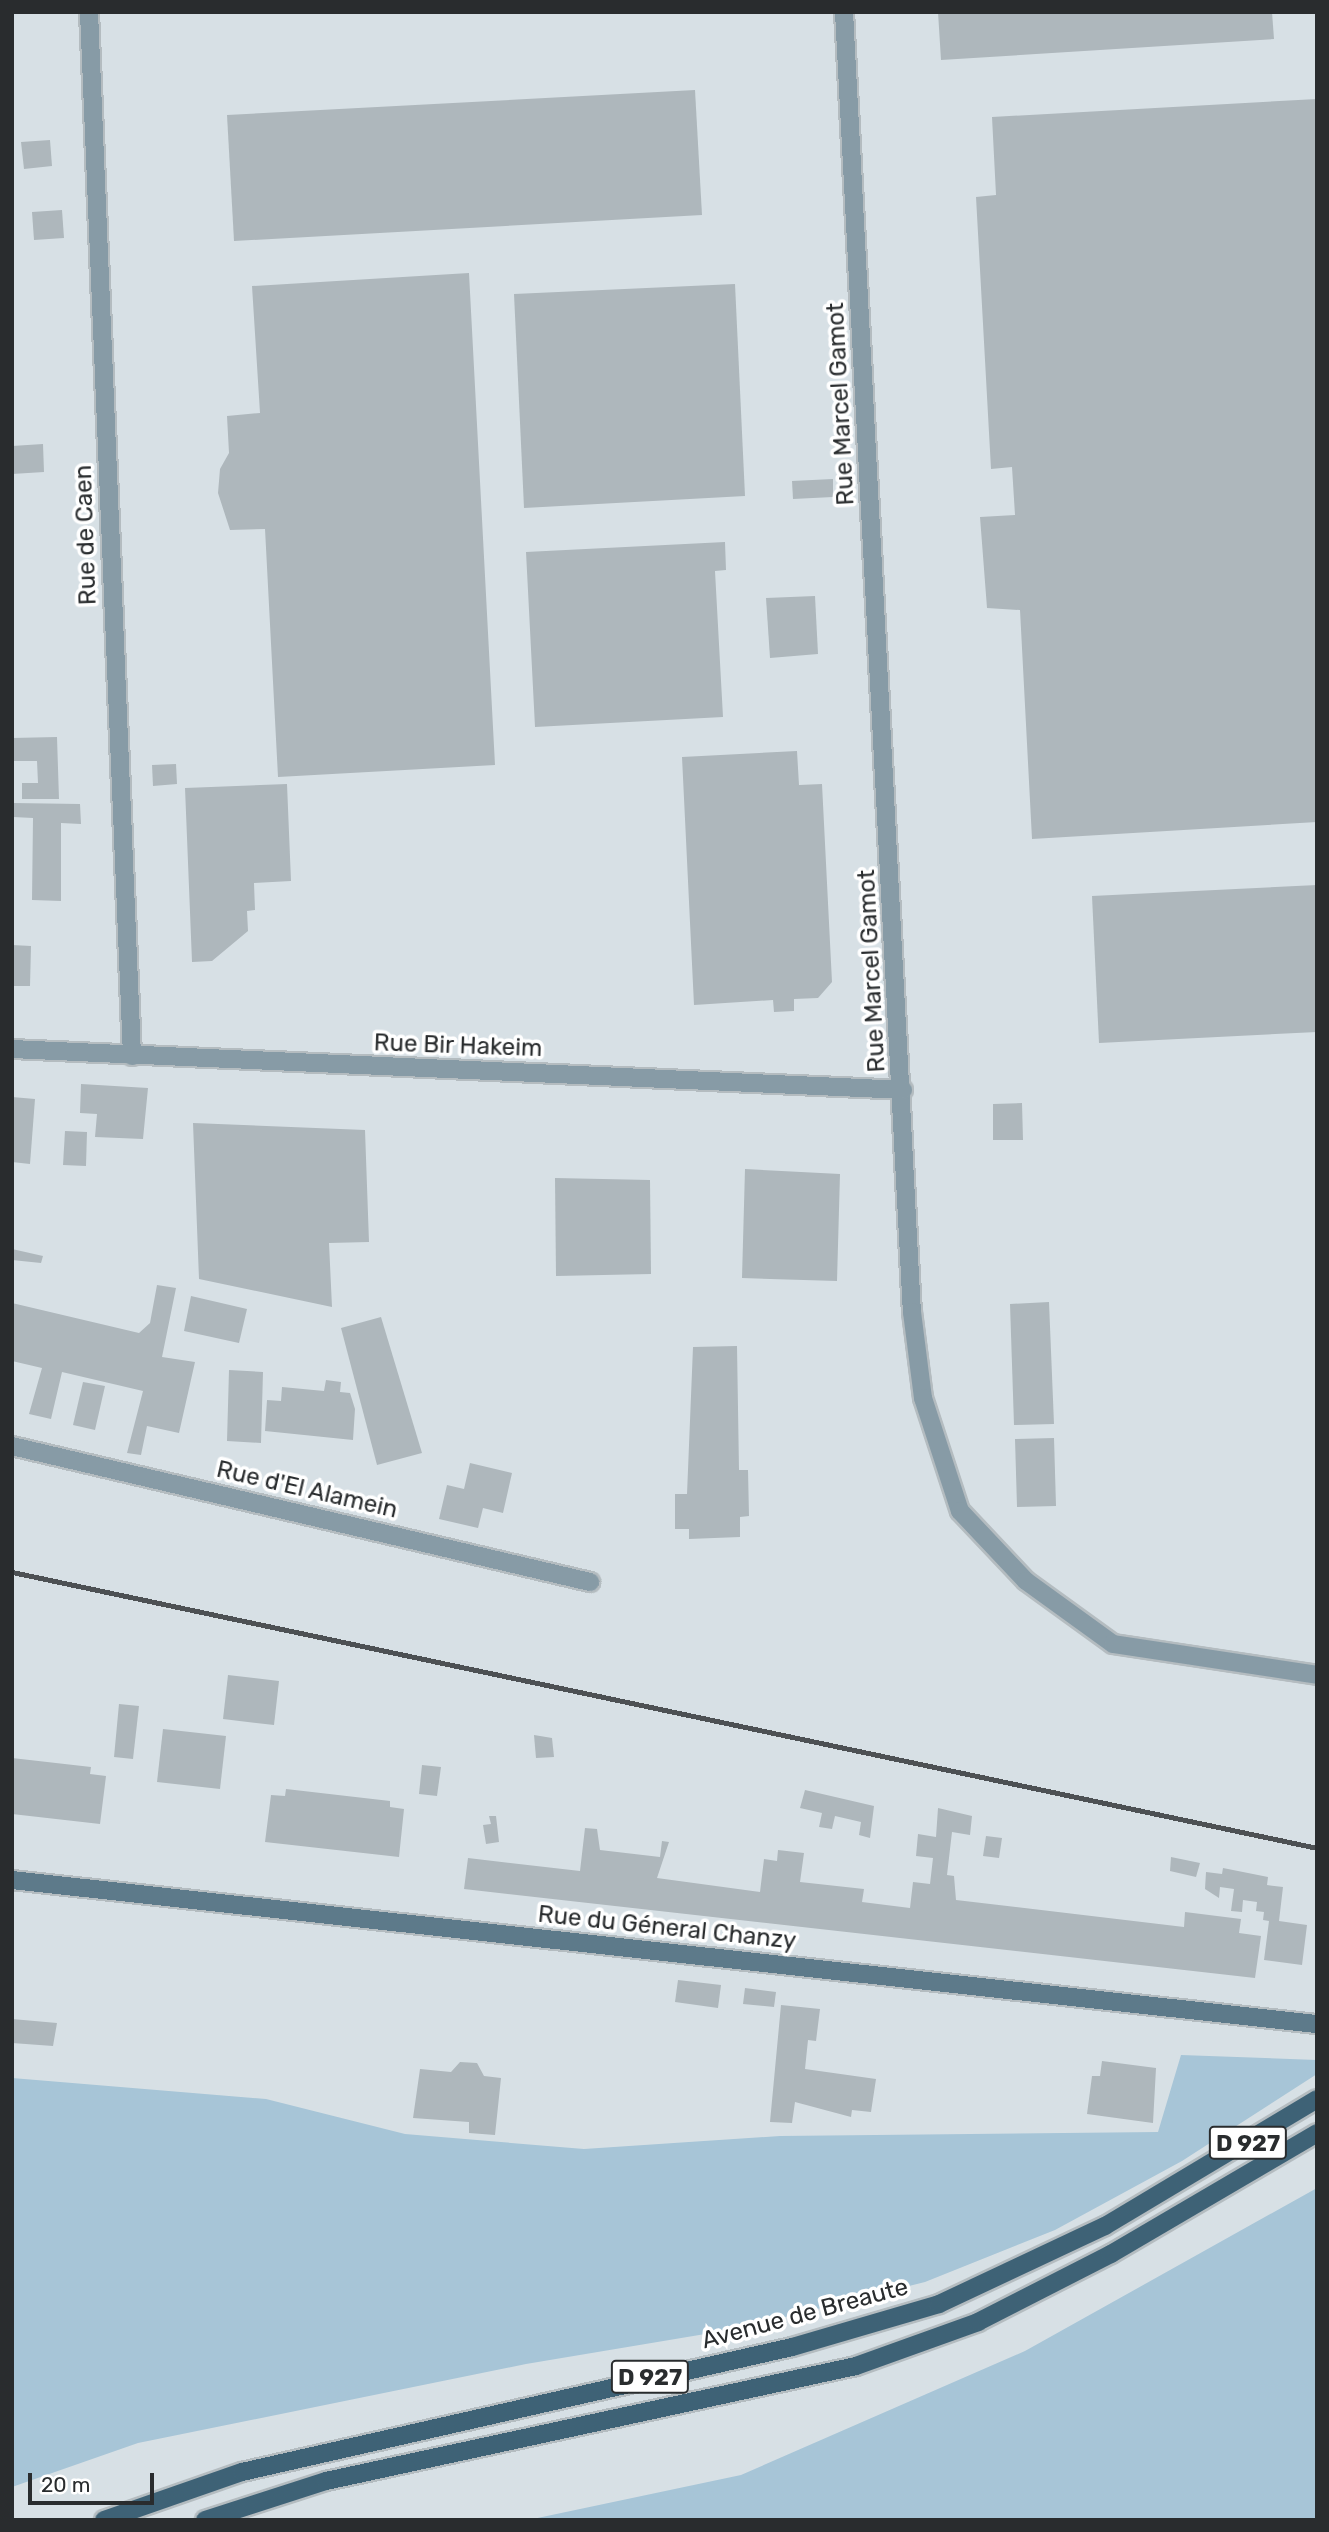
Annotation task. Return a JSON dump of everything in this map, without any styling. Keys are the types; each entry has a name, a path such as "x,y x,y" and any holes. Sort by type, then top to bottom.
{"main road":[{"name":"Rue du Géneral Chanzy","path":"12,1880 1317,2024"},
{"name":"Avenue de Breaute","path":"104,2520 254,2469 792,2347 939,2304 1105,2226 1317,2099"},
{"name":"D 927","path":"205,2520 326,2481 856,2366 978,2322 1190,2207 1317,2133"}],"street":[{"name":"Rue de Caen","path":"89,12 132,1056"},
{"name":"Rue Marcel Gamot","path":"844,12 903,1090 912,1311 923,1398 960,1511 1026,1581 1113,1644 1317,1675"},
{"name":"Rue Bir Hakeim","path":"12,1049 903,1090"},
{"name":"Rue d'El Alamein","path":"12,1446 590,1582"}],"shaded area":[{"path":"1181,2055 1317,2060 1317,2074 1182,2161 1055,2230 925,2282 741,2328 526,2364 138,2443 12,2487 12,2078 266,2099 405,2134 584,2149 780,2136 1158,2132"},
{"path":"1317,2188 1317,2520 528,2520 741,2475 1025,2351"}],"building":[{"path":"938,12 1272,12 1274,39 941,60"},
{"path":"695,90 702,215 234,241 227,115"},
{"path":"1317,99 1317,822 1032,839 1020,610 987,608 980,517 1015,515 1012,467 991,469 976,197 996,195 992,117"},
{"path":"50,140 52,166 24,169 21,142"},
{"path":"62,210 64,238 34,240 32,212"},
{"path":"469,273 495,765 278,777 265,529 230,530 218,493 220,469 229,453 227,416 260,413 252,286"},
{"path":"735,284 745,496 524,508 514,294"},
{"path":"43,444 44,472 12,474 12,446"},
{"path":"833,479 833,497 793,499 792,481"},
{"path":"725,542 726,570 715,571 723,717 535,727 526,552"},
{"path":"815,596 818,654 770,658 766,598"},
{"path":"57,737 59,799 22,799 22,783 38,783 37,761 12,761 12,738"},
{"path":"797,751 799,785 822,784 832,982 818,998 794,999 794,1011 774,1012 773,1000 694,1005 682,757"},
{"path":"176,764 177,784 153,786 152,765"},
{"path":"287,784 291,881 254,883 255,910 247,911 248,931 212,961 192,962 185,788"},
{"path":"13,803 80,804 81,824 61,823 61,901 32,900 33,818 13,817"},
{"path":"1317,885 1317,1032 1099,1043 1092,896"},
{"path":"12,945 31,946 30,986 12,986"},
{"path":"81,1084 148,1088 143,1139 95,1137 97,1114 80,1113"},
{"path":"12,1097 35,1099 30,1164 12,1162"},
{"path":"1022,1103 1023,1140 993,1140 993,1104"},
{"path":"193,1123 365,1130 369,1242 329,1243 332,1307 199,1279"},
{"path":"65,1131 87,1132 86,1166 63,1165"},
{"path":"745,1169 840,1174 837,1281 742,1278"},
{"path":"555,1178 650,1180 651,1274 556,1276"},
{"path":"12,1249 43,1256 41,1263 12,1260"},
{"path":"157,1285 176,1288 162,1357 195,1362 179,1433 147,1426 141,1455 127,1453 143,1391 62,1372 51,1419 29,1414 42,1368 12,1361 12,1303 139,1333 150,1323"},
{"path":"191,1296 247,1309 239,1343 184,1331"},
{"path":"1049,1302 1054,1424 1014,1425 1010,1304"},
{"path":"381,1317 422,1453 377,1465 341,1328"},
{"path":"737,1346 739,1470 748,1470 749,1516 740,1517 740,1537 689,1539 689,1529 675,1529 675,1494 687,1494 693,1347"},
{"path":"229,1370 263,1372 261,1443 227,1441"},
{"path":"326,1380 341,1382 340,1392 350,1393 355,1409 353,1440 265,1431 267,1400 281,1401 282,1387 324,1391"},
{"path":"83,1382 105,1386 95,1430 73,1425"},
{"path":"1054,1438 1056,1506 1017,1507 1015,1439"},
{"path":"470,1463 512,1473 503,1513 483,1508 478,1528 439,1519 447,1485 464,1489"},
{"path":"228,1675 279,1681 274,1725 223,1719"},
{"path":"119,1704 139,1706 133,1759 114,1757"},
{"path":"163,1729 226,1736 220,1789 157,1782"},
{"path":"534,1735 552,1738 554,1757 536,1758"},
{"path":"12,1758 91,1767 90,1774 106,1776 100,1824 12,1814"},
{"path":"422,1765 441,1767 437,1796 419,1794"},
{"path":"286,1789 390,1801 390,1807 404,1809 399,1857 265,1842 271,1795 285,1796"},
{"path":"805,1790 874,1806 870,1838 859,1835 861,1822 835,1816 832,1829 819,1827 822,1813 800,1808"},
{"path":"938,1808 972,1816 970,1835 952,1832 947,1875 954,1876 956,1900 1184,1927 1185,1912 1241,1919 1239,1933 1261,1936 1255,1978 464,1889 468,1858 580,1871 585,1828 597,1829 600,1850 660,1857 662,1841 669,1842 657,1878 760,1892 764,1859 777,1861 778,1850 804,1853 800,1882 864,1889 862,1902 910,1908 913,1882 930,1884 933,1858 916,1856 918,1834 936,1837"},
{"path":"489,1816 496,1816 499,1842 486,1844 483,1825 491,1824"},
{"path":"986,1836 1002,1838 999,1858 983,1856"},
{"path":"1171,1857 1200,1863 1196,1877 1170,1871"},
{"path":"1223,1868 1268,1877 1267,1885 1283,1887 1279,1921 1307,1925 1302,1965 1264,1960 1269,1921 1263,1920 1264,1912 1256,1911 1257,1902 1243,1900 1242,1912 1231,1911 1234,1889 1220,1887 1219,1898 1205,1889 1206,1872 1222,1874"},
{"path":"678,1980 721,1985 718,2008 675,2002"},
{"path":"745,1988 776,1992 774,2007 743,2004"},
{"path":"781,2005 820,2009 816,2041 808,2040 805,2069 876,2079 871,2112 852,2110 851,2117 795,2102 792,2123 770,2122"},
{"path":"12,2019 57,2023 53,2046 12,2043"},
{"path":"1102,2061 1156,2068 1153,2123 1087,2114 1092,2076 1100,2076"},
{"path":"460,2062 477,2063 484,2076 501,2078 495,2135 469,2133 469,2122 413,2118 420,2069 451,2072"}],"railway":[{"path":"12,1572 1317,1848"}]}
